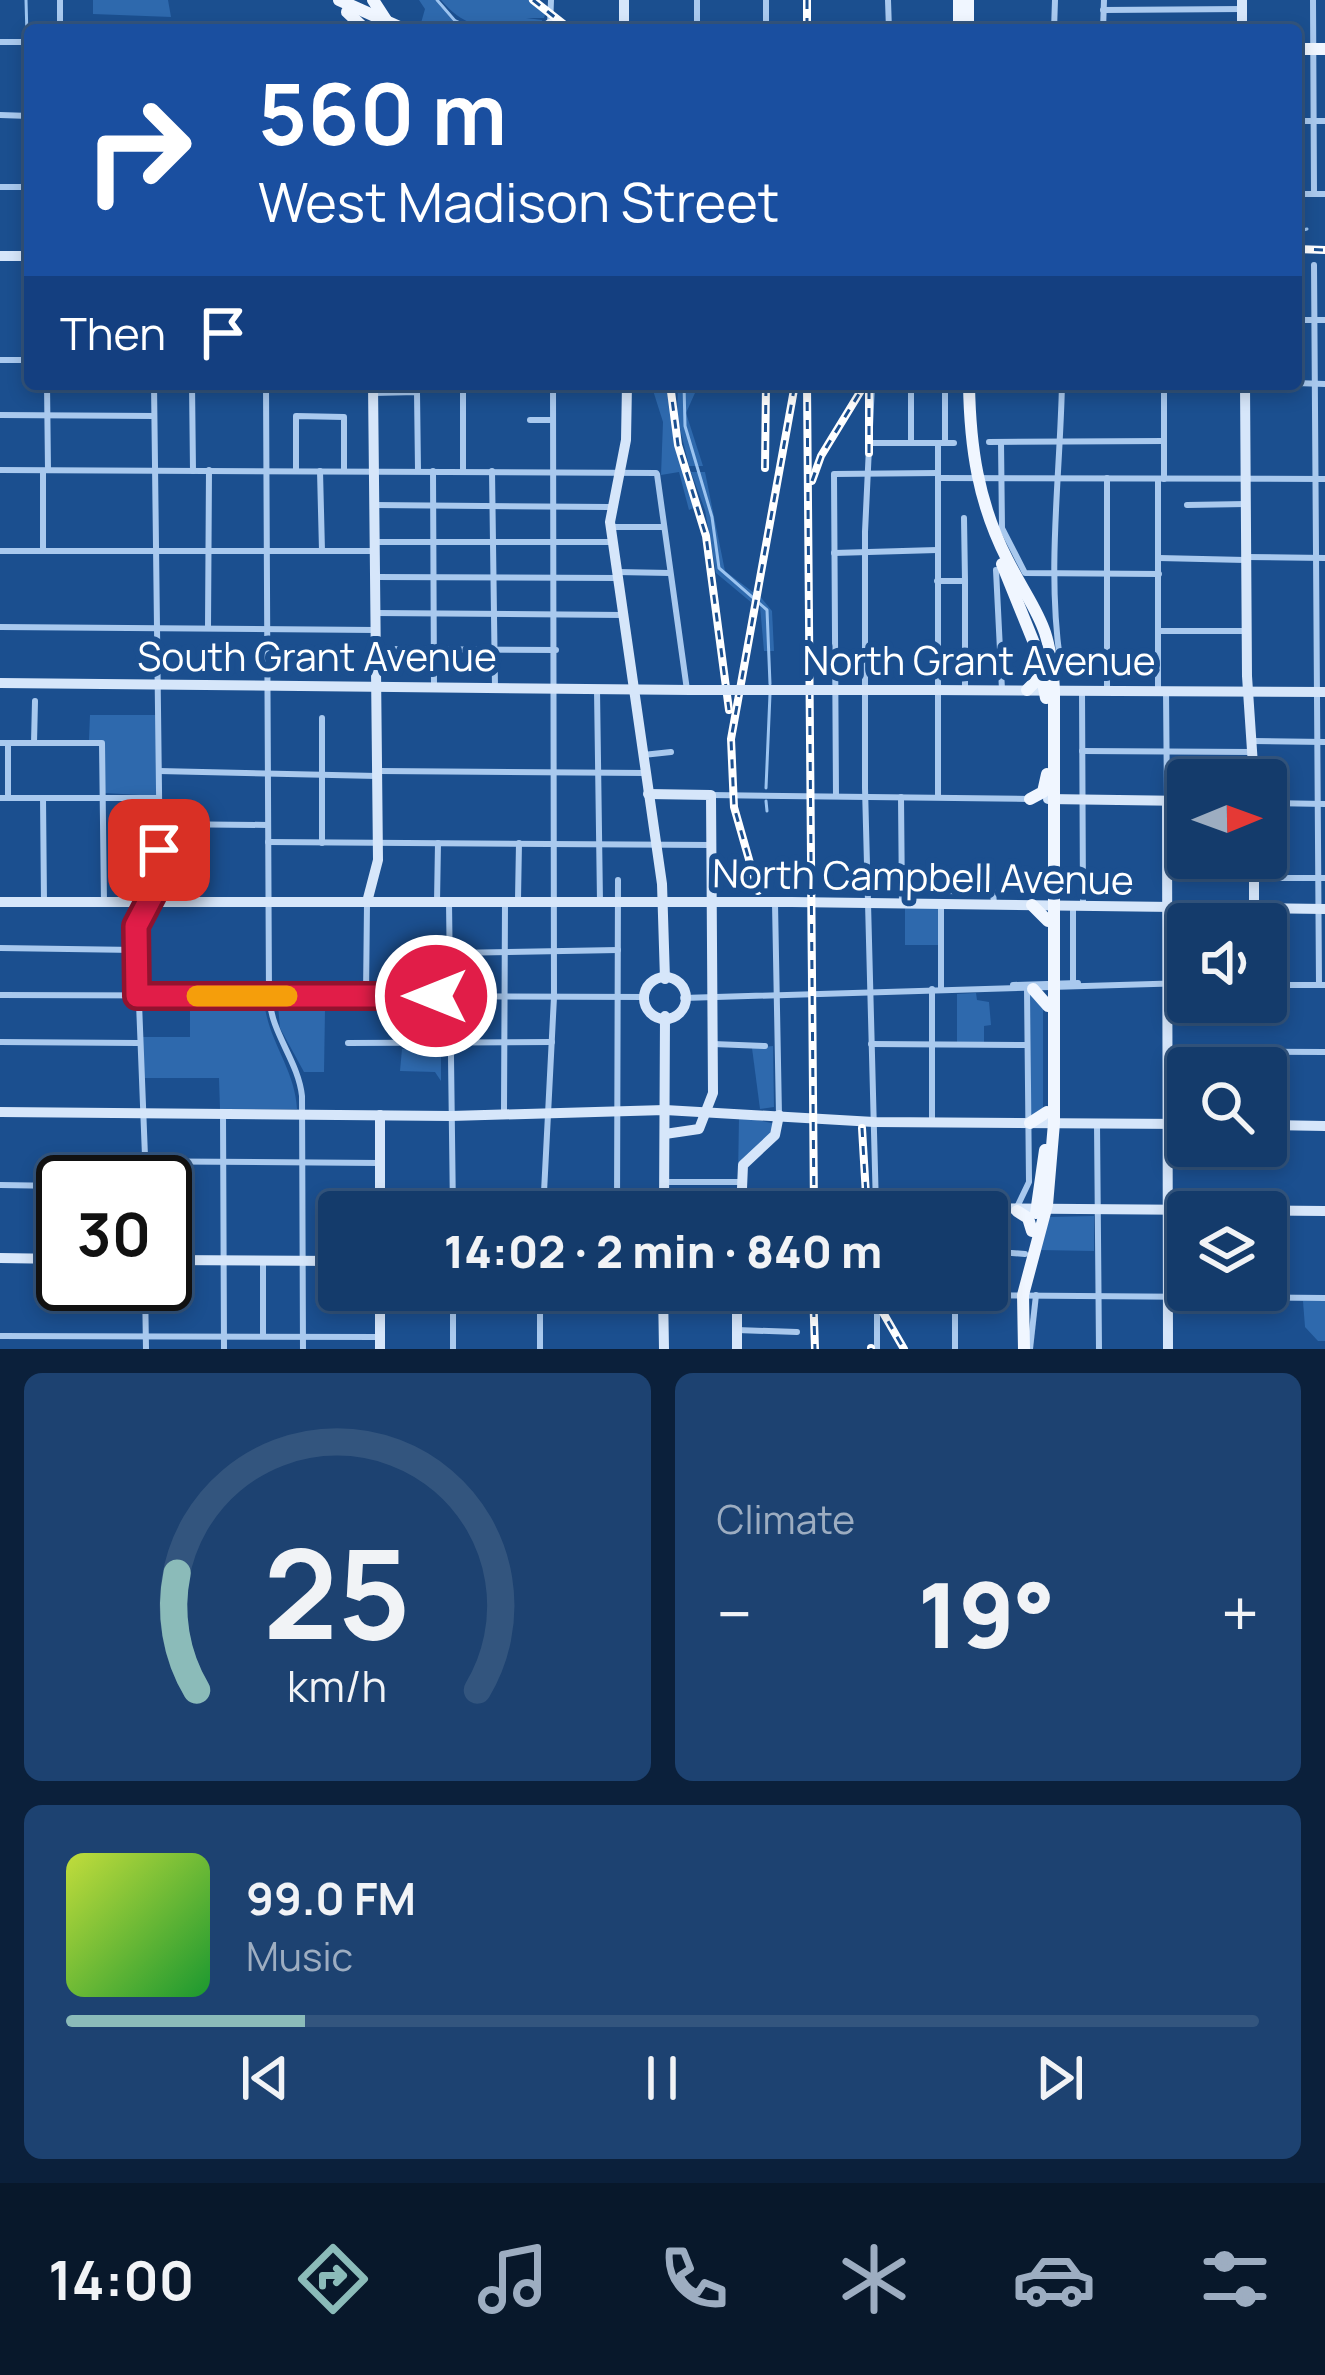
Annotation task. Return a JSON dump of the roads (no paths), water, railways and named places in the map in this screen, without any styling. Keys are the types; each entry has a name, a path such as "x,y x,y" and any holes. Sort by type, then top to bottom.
{"main road":[{"path":"324,0 344,5 369,24"},
{"path":"344,5 370,0 381,16 396,24"},
{"path":"367,902 378,843 373,390"},
{"path":"627,390 627,434 609,507 610,527 664,902 665,979"},
{"path":"966,390 972,478 1050,690 1044,790 1030,799"},
{"path":"1245,390 1246,631 1253,759"},
{"path":"1245,474 1260,479"},
{"path":"972,478 1006,557 1044,622 1050,690 1051,906 1044,984 1049,1120 1042,1208 1026,1272 1024,1349"},
{"path":"1027,690 1043,674"},
{"name":"South Grant Avenue","path":"0,683 634,691"},
{"name":"North Grant Avenue","path":"634,691 1321,692"},
{"path":"1047,773 1051,799"},
{"path":"649,794 711,794 713,1044 708,1110 697,1130 665,1133"},
{"path":"1051,799 1167,801"},
{"name":"North Campbell Avenue","path":"0,902 867,903 902,897 941,904 1167,910"},
{"path":"1032,905 1048,921"},
{"path":"1049,1120 1044,984 1051,906"},
{"name":"North Campbell Avenue","path":"1287,910 1322,909"},
{"path":"665,979 680,980 682,1014 650,1015 646,997 650,980 665,979"},
{"path":"664,1191 665,1016"},
{"path":"0,1112 451,1116 549,1109 665,1109 874,1122 1167,1124"},
{"path":"380,1115 380,1191"},
{"path":"742,1191 745,1162 773,1138 779,1115"},
{"path":"1287,1125 1325,1126"},
{"path":"1008,1208 1167,1210"},
{"path":"1013,1208 1028,1218 1032,1231"},
{"path":"1025,1295 1024,1254 1042,1208"},
{"path":"1287,1210 1325,1211"},
{"path":"0,1258 36,1259"},
{"path":"192,1260 318,1261"},
{"path":"380,1311 380,1343"},
{"path":"663,1311 664,1349"},
{"path":"740,1311 740,1349"},
{"path":"1168,1311 1168,1349"}],"street":[{"path":"1313,0 1319,52 1313,122 1315,194"},
{"path":"1104,5 1242,4"},
{"path":"1302,121 1325,122"},
{"path":"1302,194 1325,194"},
{"path":"1287,985 1322,985 1320,384 1314,265"},
{"path":"1302,320 1325,320"},
{"path":"43,551 47,390"},
{"path":"145,1155 136,926 142,902 160,877 154,390"},
{"path":"193,390 193,471"},
{"path":"266,390 269,996 275,1034 300,1083 302,1349"},
{"path":"395,390 417,392 418,470"},
{"path":"463,390 463,471"},
{"path":"544,1191 554,997 553,390"},
{"path":"872,390 865,552 866,796 876,1191"},
{"path":"911,390 911,443"},
{"path":"938,797 934,690 938,476 946,443 945,390"},
{"path":"1060,661 1054,478 1062,390"},
{"path":"1164,390 1158,631 1167,801"},
{"path":"0,415 154,416"},
{"path":"296,470 296,416 344,417 344,470"},
{"path":"530,420 553,420"},
{"path":"989,442 1164,441"},
{"path":"1001,442 1002,528 1029,575 1159,574"},
{"path":"872,443 946,443"},
{"path":"0,470 658,473 689,690"},
{"path":"208,628 209,470"},
{"path":"320,471 322,551"},
{"path":"433,471 434,687"},
{"path":"492,471 495,687"},
{"path":"836,796 834,474 1161,479 1245,474"},
{"path":"1107,478 1107,689"},
{"path":"1260,479 1320,479"},
{"path":"1187,505 1246,504"},
{"path":"374,505 609,507"},
{"path":"964,518 965,691"},
{"path":"610,527 664,527"},
{"path":"0,551 322,551 433,542 612,542"},
{"path":"834,553 937,550"},
{"path":"1159,558 1321,558"},
{"path":"996,569 1002,690"},
{"path":"375,578 670,573"},
{"path":"938,581 965,581"},
{"path":"375,614 623,615"},
{"path":"0,627 376,630"},
{"path":"1158,631 1246,631"},
{"path":"376,650 556,650"},
{"path":"1072,982 1082,800 1082,689"},
{"path":"597,690 602,772 600,902"},
{"path":"34,743 35,701"},
{"path":"322,718 322,843"},
{"path":"1082,751 1321,742"},
{"path":"104,902 103,798 102,743 4,743 4,798 103,798 159,798"},
{"path":"643,755 671,752"},
{"path":"159,771 646,773"},
{"path":"711,794 1051,799"},
{"path":"810,796 811,994"},
{"path":"901,797 902,897 976,888 993,892 994,905"},
{"path":"43,798 44,902"},
{"path":"1287,803 1321,803"},
{"path":"159,824 268,825"},
{"path":"268,842 711,845"},
{"path":"438,843 449,953 452,1191"},
{"path":"504,1115 506,951 519,843"},
{"path":"1287,878 1322,878"},
{"path":"617,1191 618,880"},
{"path":"366,996 367,902"},
{"path":"775,902 779,1115"},
{"path":"932,1123 941,904"},
{"path":"0,948 136,950"},
{"path":"449,953 618,950"},
{"path":"1044,984 1167,982"},
{"path":"1013,1208 1027,1191 1027,1045 1044,984"},
{"path":"683,998 1086,985"},
{"path":"0,995 646,997"},
{"path":"0,1042 138,1043"},
{"path":"348,1043 552,1042"},
{"path":"713,1044 765,1046"},
{"path":"872,1044 1027,1045"},
{"path":"1287,1052 1325,1052"},
{"path":"223,1113 224,1349"},
{"path":"1097,1124 1099,1349"},
{"path":"192,1162 380,1163"},
{"path":"664,1182 742,1182"},
{"path":"0,1185 36,1186"},
{"path":"1008,1253 1024,1254"},
{"path":"262,1261 263,1336"},
{"path":"1008,1294 1167,1296"},
{"path":"1287,1298 1325,1298"},
{"path":"146,1311 146,1349"},
{"path":"453,1311 453,1349"},
{"path":"540,1311 540,1349"},
{"path":"877,1311 877,1349"},
{"path":"955,1311 955,1349"},
{"path":"740,1330 797,1332"},
{"path":"0,1336 302,1336 380,1343"}],"waterway":[{"path":"26,0 27,24"},
{"path":"437,0 458,24"},
{"path":"456,21 463,24"},
{"path":"1302,230 1307,229"},
{"path":"684,390 685,426 712,517 719,568 767,610 770,684"},
{"path":"766,788 770,694"},
{"path":"766,801 767,811"}],"railway":[{"path":"533,0 563,24"},
{"path":"807,0 807,24"},
{"path":"1302,249 1325,250"},
{"path":"671,390 678,445 706,536 729,710"},
{"path":"765,468 766,390"},
{"path":"758,891 734,807 731,739 794,390"},
{"path":"807,390 814,1191"},
{"path":"812,481 821,456 861,390"},
{"path":"869,390 869,453"},
{"path":"862,1128 866,1191"},
{"path":"814,1311 815,1349"},
{"path":"882,1311 904,1349"}]}
